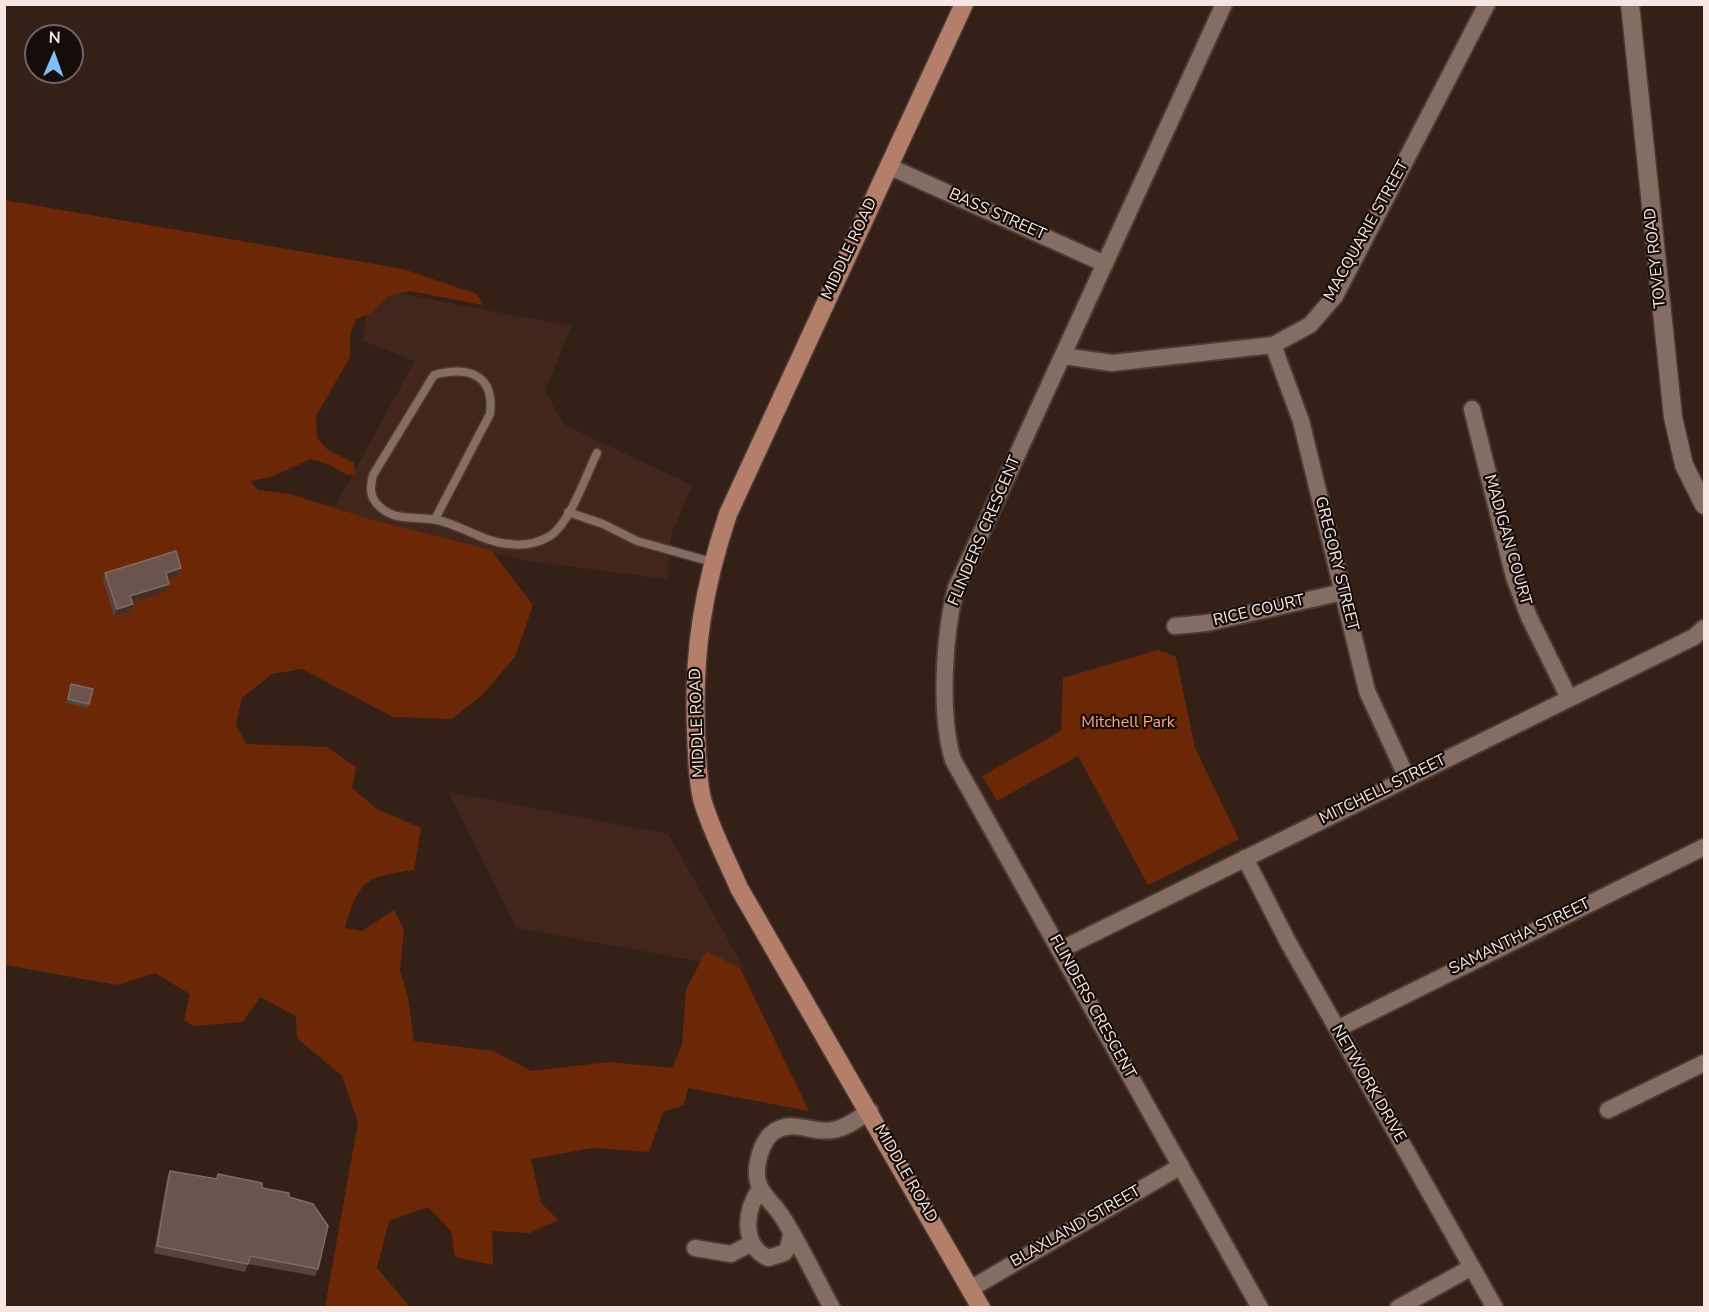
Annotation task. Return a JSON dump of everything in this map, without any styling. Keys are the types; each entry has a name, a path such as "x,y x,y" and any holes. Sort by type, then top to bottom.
{"main road":[{"name":"MIDDLE ROAD","path":"930,77 955,4"},
{"name":"MIDDLE ROAD","path":"964,4 728,514 712,562 702,606 694,679 697,762 702,797 713,832 739,888 870,1111 981,1308"}],"street":[{"name":"FLINDERS CRESCENT","path":"1224,4 956,588 948,618 946,736 952,760 1260,1308"},
{"name":"MACQUARIE STREET","path":"1063,356 1112,363 1273,345 1310,325 1335,296 1487,4"},
{"name":"TOVEY ROAD","path":"1630,4 1672,417 1684,465 1704,505"},
{"name":"BASS STREET","path":"888,166 1105,264"},
{"name":"GREGORY STREET","path":"1273,345 1301,421 1367,691 1407,778"},
{"name":"MADIGAN COURT","path":"1472,409 1514,577 1529,617 1569,698"},
{"name":"RICE COURT","path":"1175,626 1207,623 1343,592"},
{"name":"MITCHELL STREET","path":"1059,950 1694,636 1704,628"},
{"name":"SAMANTHA STREET","path":"1337,1029 1704,847"},
{"name":"NETWORK DRIVE","path":"1245,858 1337,1029 1495,1308"},
{"path":"1608,1110 1704,1063"},
{"path":"832,1308 771,1199 760,1189 757,1177 763,1145 777,1129 797,1126 835,1130 870,1111"},
{"name":"BLAXLAND STREET","path":"970,1289 1181,1166"},
{"path":"760,1189 749,1216 752,1243 761,1254 768,1258 775,1257 788,1248 791,1235"},
{"path":"695,1248 731,1254 752,1243"},
{"path":"1398,1308 1472,1267"}],"lane":[{"path":"435,519 490,414 493,396 488,386 480,378 467,372 448,371 434,375 389,445 373,475 369,490 381,509 392,515 435,519 507,544 519,545 542,540 551,535 568,512 597,453"},
{"path":"568,512 603,524 637,541 712,562"}],"shaded area":[{"path":"369,288 571,326 545,391 564,425 692,485 671,535 667,579 528,561 332,512 415,361 363,341"},
{"path":"449,792 668,834 745,970 517,928"}],"green space":[{"path":"4,200 403,269 477,294 483,305 410,291 387,296 370,314 356,319 350,334 350,357 316,416 317,438 327,449 354,463 355,474 347,475 328,464 311,459 271,477 250,481 258,490 290,494 373,520 491,550 533,605 515,657 483,694 452,719 393,717 302,669 272,674 242,698 236,724 246,744 327,747 356,767 352,788 377,809 421,828 414,870 385,875 366,884 355,900 345,928 362,931 394,910 404,930 400,970 408,997 414,1041 493,1051 531,1071 609,1062 672,1068 682,1045 686,990 706,951 740,968 809,1111 688,1088 684,1105 663,1112 649,1152 593,1148 531,1159 541,1203 558,1220 530,1233 492,1231 493,1265 455,1257 451,1231 428,1207 389,1221 377,1268 410,1307 325,1307 358,1122 342,1076 297,1038 296,1016 260,997 243,1022 194,1026 184,1020 190,994 155,973 117,985 5,965"},
{"name":"Mitchell Park","path":"1158,650 1176,657 1195,748 1239,839 1148,885 1078,756 997,801 982,776 1061,731 1063,678"}],"building":[{"path":"176,551 181,568 166,573 169,584 130,596 133,604 117,609 105,573"},
{"path":"71,684 93,689 89,704 68,699"},
{"path":"170,1171 217,1179 218,1174 262,1183 262,1188 289,1193 289,1197 313,1204 328,1226 318,1269 250,1256 248,1264 157,1246"}]}
